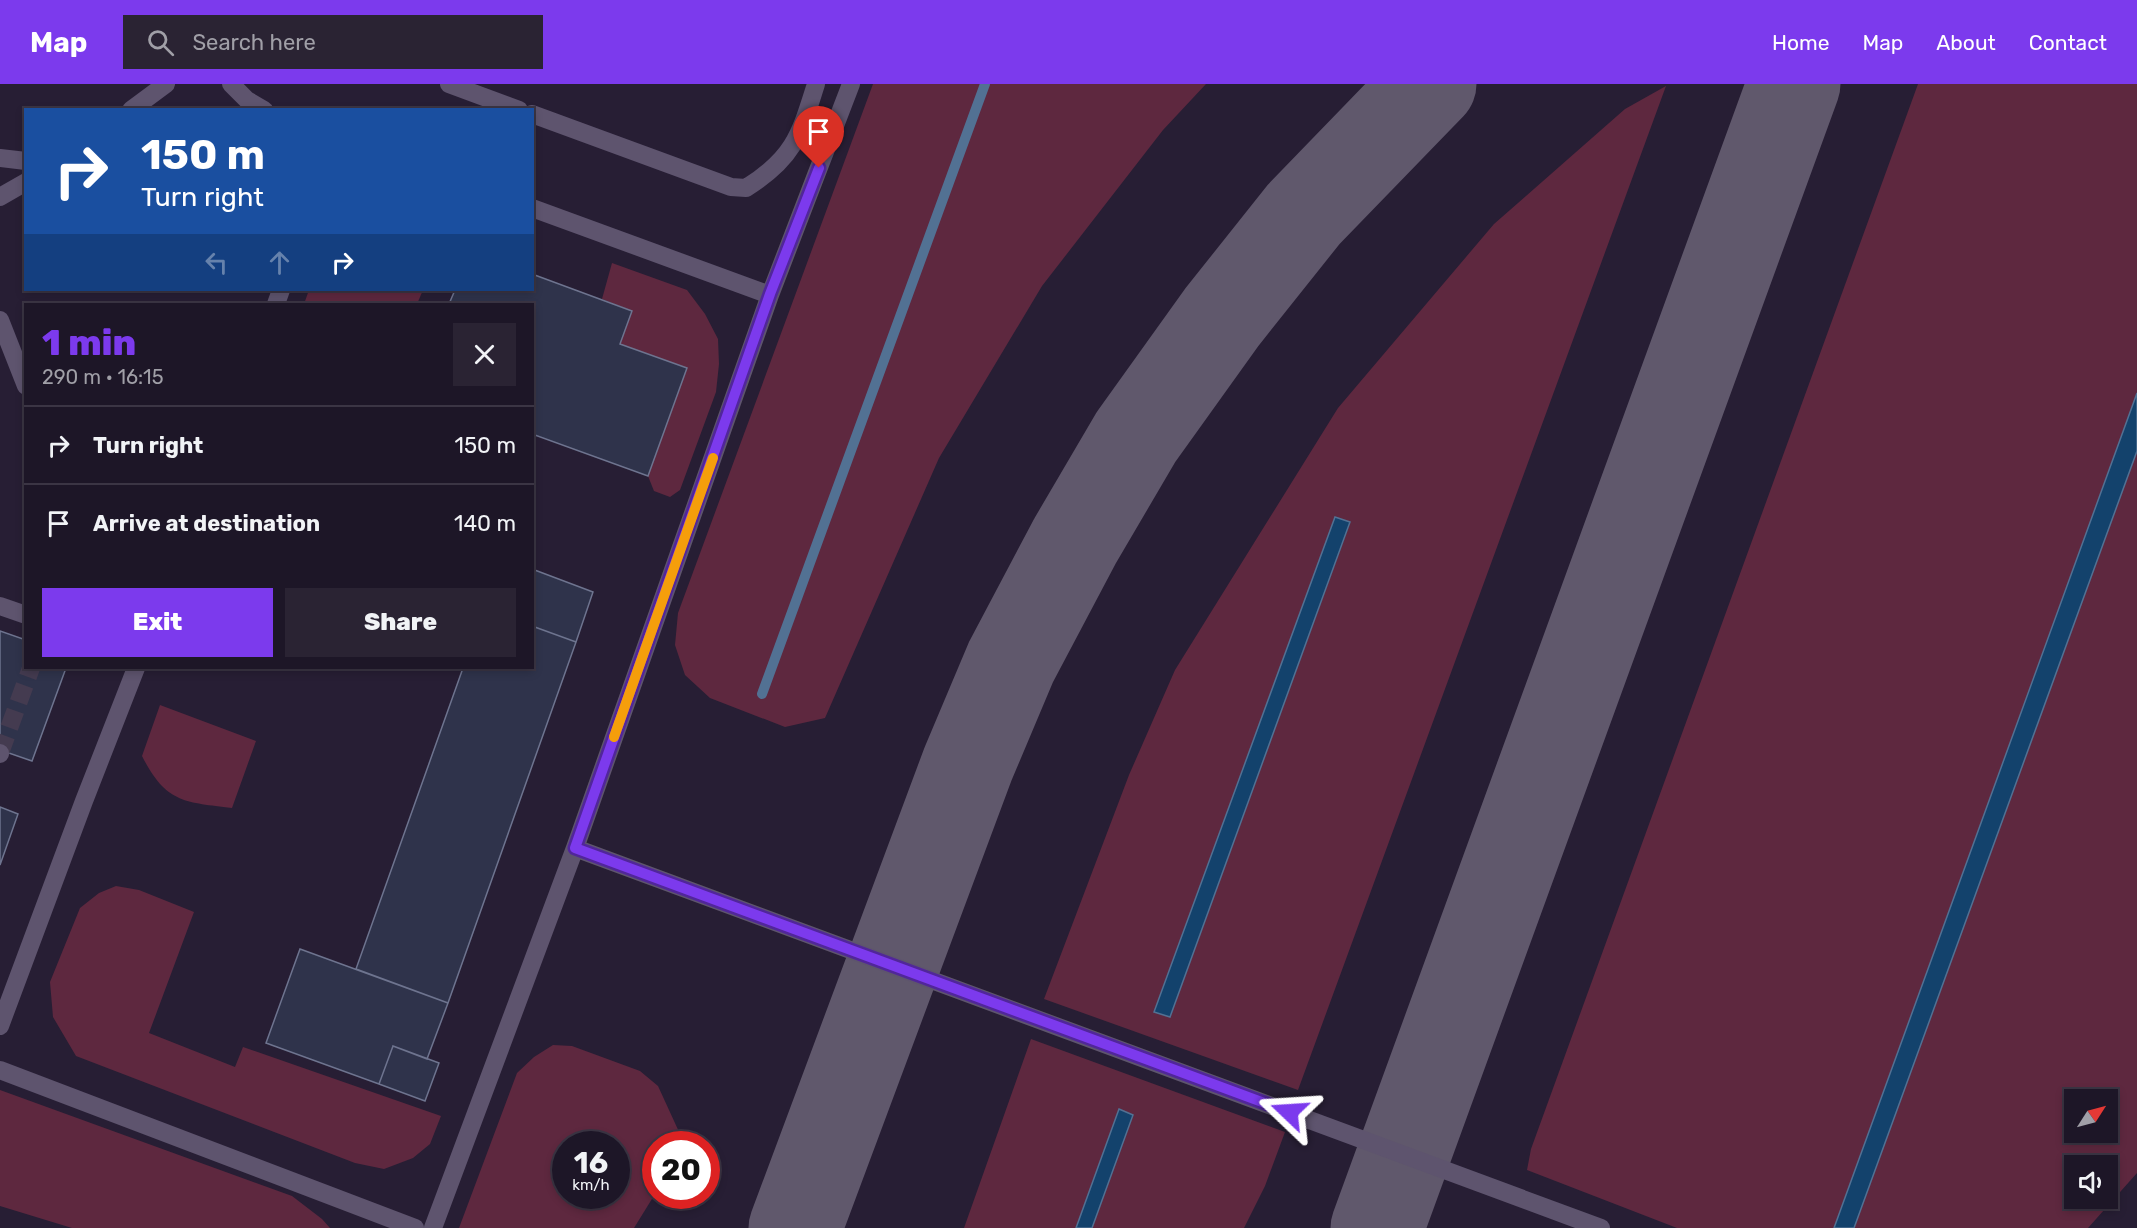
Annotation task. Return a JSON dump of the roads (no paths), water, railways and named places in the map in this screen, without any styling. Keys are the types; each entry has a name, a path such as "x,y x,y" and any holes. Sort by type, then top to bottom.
{"lane":[{"path":"134,108 166,84"},
{"path":"231,84 247,100 261,108"},
{"path":"449,84 514,108"},
{"path":"534,115 731,187 746,188 784,159 794,145 816,84"},
{"path":"433,1228 575,848 770,294 851,84"},
{"path":"0,158 24,161"},
{"path":"0,197 24,183"},
{"path":"534,209 770,294"},
{"path":"0,320 24,381"},
{"path":"0,606 24,614"},
{"path":"0,1026 136,669"},
{"path":"575,848 1601,1228"},
{"path":"0,1070 416,1228"}],"water":[{"path":"2137,393 2137,451 1854,1228 1834,1228"},
{"path":"1335,517 1350,522 1170,1017 1154,1012"},
{"path":"1119,1109 1133,1115 1092,1228 1076,1228"}],"waterway":[{"path":"762,694 985,84"}],"tunnel":[{"path":"0,753 31,669"}]}
